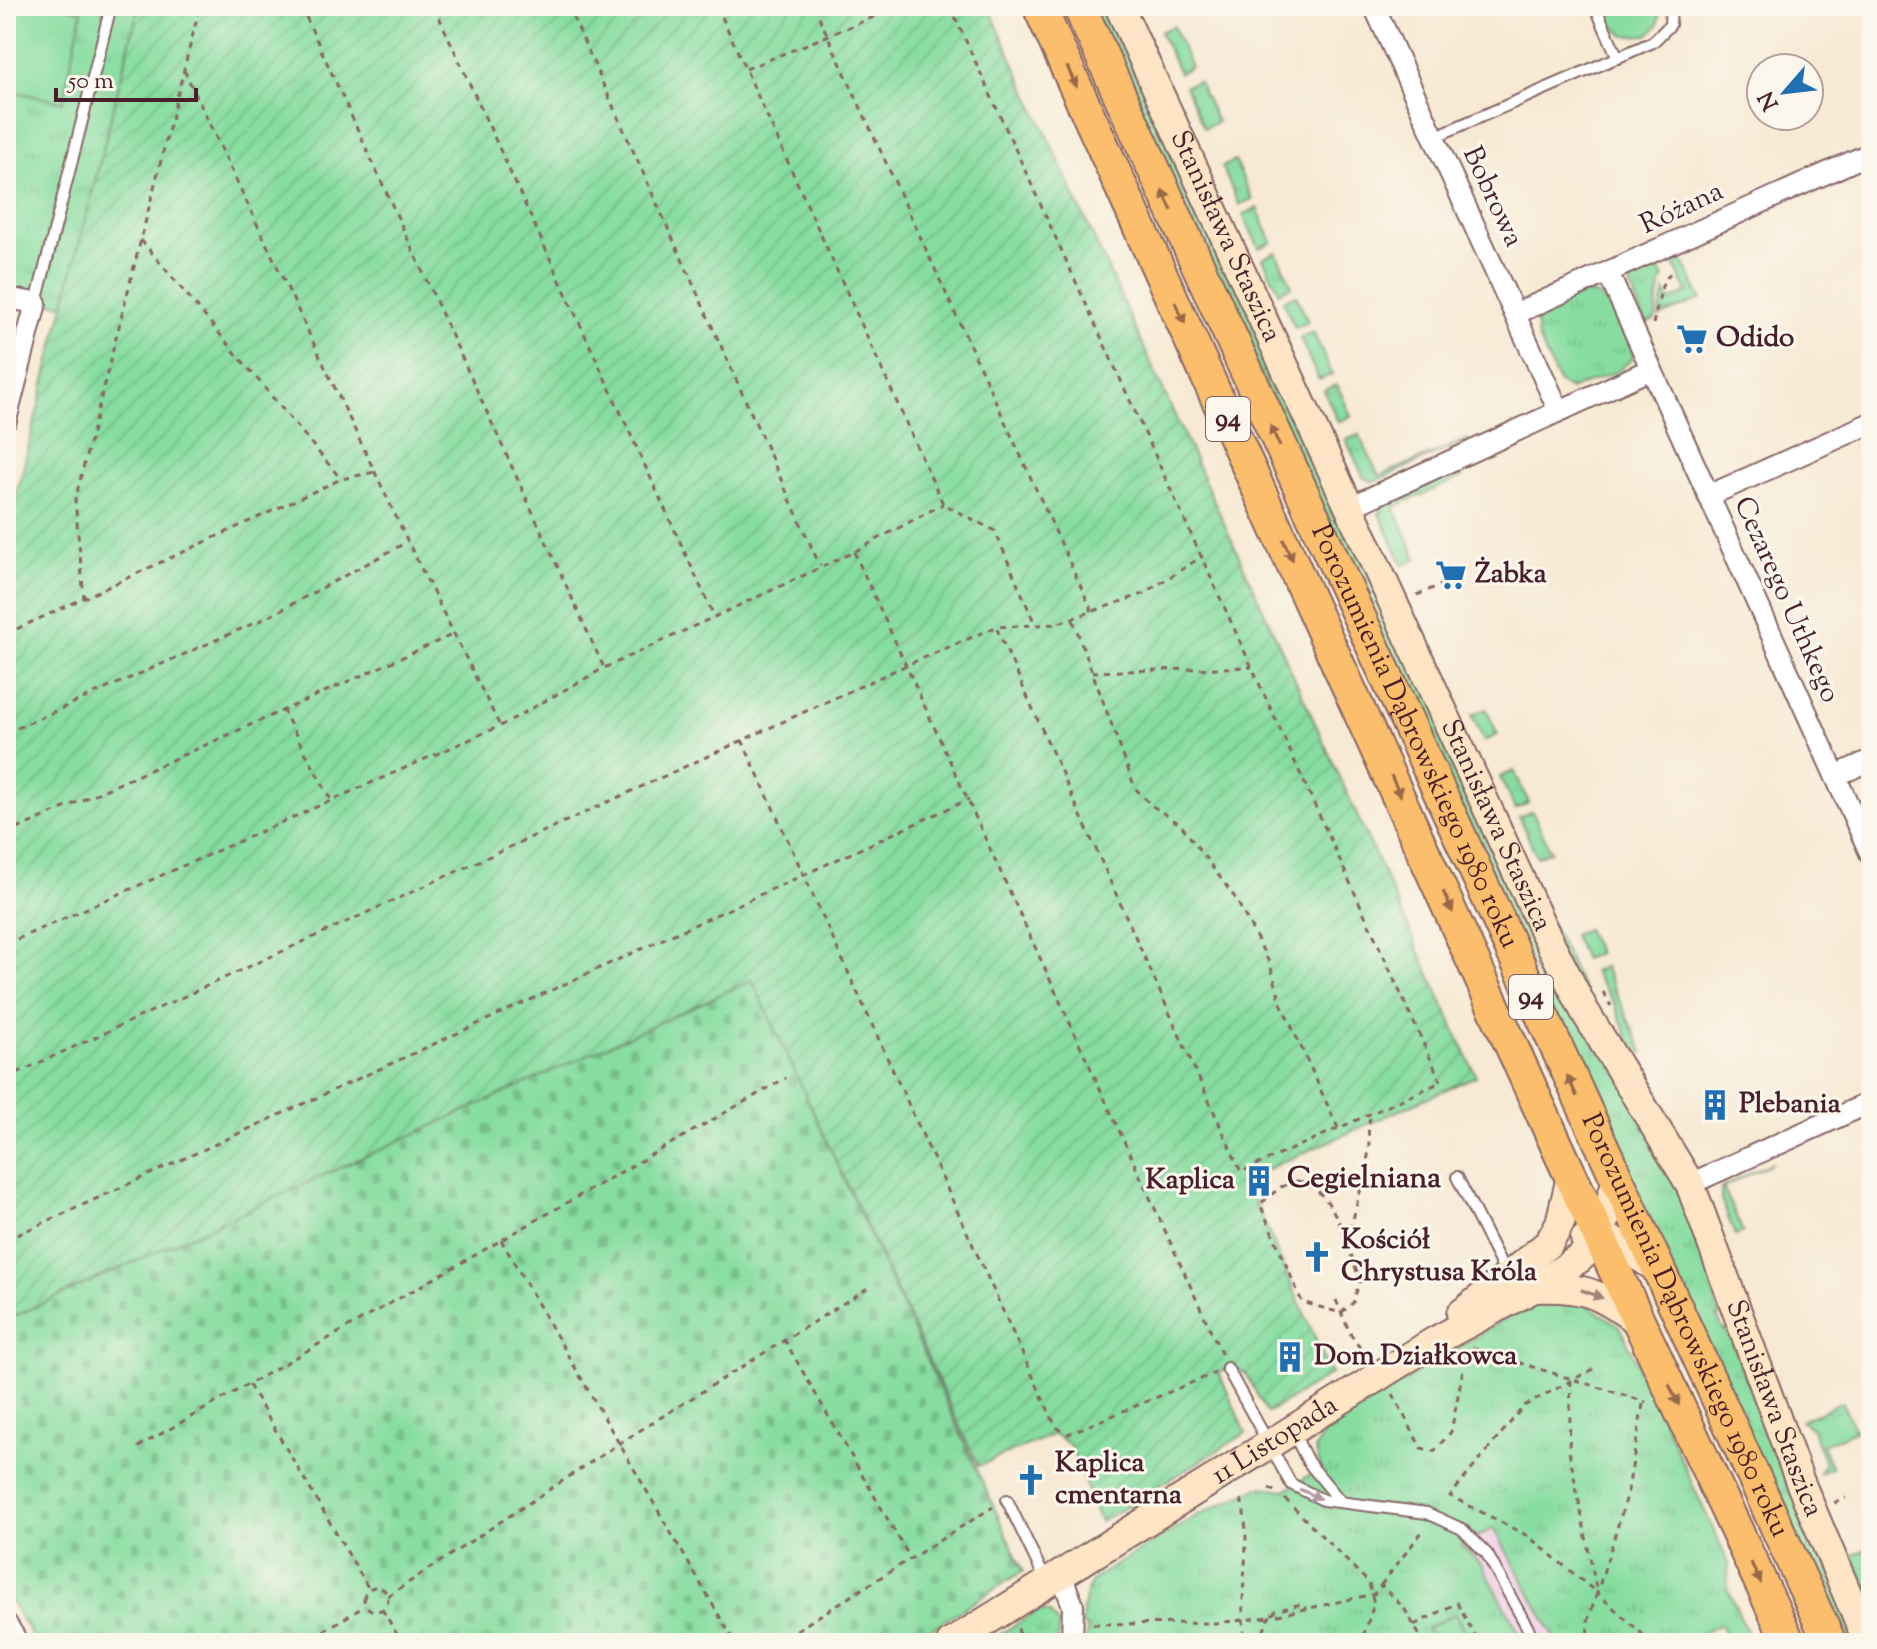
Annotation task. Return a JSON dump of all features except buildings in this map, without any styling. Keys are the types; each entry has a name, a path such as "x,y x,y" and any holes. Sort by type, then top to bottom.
{"main road":[{"name":"Porozumienia Dąbrowskiego 1980 roku","path":"1039,6 1571,1177 1789,1643"},
{"name":"Porozumienia Dąbrowskiego 1980 roku","path":"1079,6 1830,1643"}],"street":[{"name":"Stanisława Staszica","path":"1119,6 1562,968 1690,1184 1811,1509 1866,1629"},
{"name":"Bobrowa","path":"1374,6 1559,411"},
{"name":"Różana","path":"1515,314 1871,153"},
{"name":"Cezarego Uthkego","path":"1608,273 1871,855"},
{"path":"6,298 36,303 6,420"},
{"path":"1348,508 1651,369"},
{"path":"1708,496 1871,423"},
{"path":"1835,776 1871,760"},
{"path":"1690,1184 1871,1102"},
{"path":"1549,1243 1560,1223 1571,1177"},
{"path":"1600,1238 1616,1182"},
{"path":"1549,1243 1600,1238 1627,1248 1658,1269"},
{"name":"11 Listopada","path":"951,1643 1269,1448 1435,1341 1534,1288 1580,1258 1600,1238"},
{"name":"11 Listopada","path":"1435,1341 1473,1303 1549,1243"},
{"path":"1534,1288 1564,1287 1596,1293 1642,1324"},
{"path":"1054,1578 1073,1606 1067,1638"}],"lane":[{"path":"36,303 111,6"},
{"path":"1595,6 1618,58"},
{"path":"1434,137 1618,58 1664,34 1670,25 1671,6"},
{"path":"1457,1177 1507,1276"},
{"path":"1227,1368 1291,1484 1307,1495 1434,1516 1462,1529 1487,1554 1536,1643"},
{"path":"1293,1432 1308,1462 1341,1502"},
{"path":"1007,1500 1054,1578"},
{"path":"6,1614 24,1643"}],"path":[{"path":"84,599 75,500 200,6"},
{"path":"301,6 604,668"},
{"path":"434,6 714,616"},
{"path":"568,6 820,566"},
{"path":"717,6 943,504 995,531 1034,622"},
{"path":"814,6 1092,611"},
{"path":"746,69 827,33 900,6"},
{"path":"950,6 1441,1082 1241,1172 996,627"},
{"path":"184,70 452,635 500,726"},
{"path":"141,240 341,479"},
{"path":"1635,333 1656,323 1662,286 1670,273"},
{"path":"6,634 341,479 376,472"},
{"path":"6,944 500,726 604,668 854,552 943,504"},
{"path":"6,733 268,617 408,542"},
{"path":"742,740 1056,1427 1068,1434 1227,1368 854,552"},
{"path":"6,1078 907,665 996,627 1034,622 1056,624 1073,620 1143,594 1203,556"},
{"path":"1413,597 1445,583"},
{"path":"1073,620 1135,788 1151,805 1181,825 1236,899 1270,964 1281,1003 1338,1128"},
{"path":"6,834 282,708 452,635"},
{"path":"1092,672 1253,666"},
{"path":"282,708 331,800"},
{"path":"6,1240 969,799"},
{"path":"138,1447 786,1078"},
{"path":"1344,1238 1349,1236 1367,1159 1370,1143 1366,1126 1373,1113"},
{"path":"1297,1181 1307,1182 1326,1200 1360,1280 1353,1303 1341,1313 1302,1302 1260,1204 1281,1187 1297,1181"},
{"path":"501,1240 735,1643"},
{"path":"382,1609 388,1596 620,1443 871,1286"},
{"path":"1336,1300 1365,1355"},
{"path":"784,1338 910,1558"},
{"path":"1393,1394 1421,1448 1434,1451 1451,1432 1467,1346 1644,1403 1627,1496 1587,1624 1589,1643"},
{"path":"1593,1369 1524,1406 1450,1496 1528,1536 1652,1643"},
{"path":"1571,1380 1569,1451 1597,1593"},
{"path":"249,1384 369,1589"},
{"path":"1269,1488 1310,1520 1361,1572 1374,1594 1374,1604 1361,1643"},
{"path":"1838,1501 1846,1498"},
{"path":"1241,1499 1248,1524 1243,1620 1246,1643"},
{"path":"776,1643 1007,1500"},
{"path":"1259,1643 1269,1617 1276,1611 1301,1604 1307,1610 1374,1594 1434,1516"},
{"path":"1381,1585 1399,1601 1424,1643"},
{"path":"382,1609 370,1610 365,1605 365,1593 369,1589 380,1588 388,1596"},
{"path":"1414,1625 1457,1603 1479,1643"},
{"path":"303,1643 365,1605"},
{"path":"382,1609 402,1643"},
{"path":"1085,1624 1188,1625 1269,1617"},
{"path":"1016,1621 1021,1643"},
{"path":"1031,1643 1067,1638"}],"shaded area":[{"path":"1510,1520 1570,1643 1506,1643 1459,1546"}],"green space":[{"path":"6,6 139,6 64,305 6,295"},
{"path":"6,6 59,6 82,11 63,102 6,90"},
{"path":"139,6 988,6 1476,1076 1245,1179 1331,1374 1267,1413 1246,1374 1231,1366 1219,1373 1246,1433 1100,1522 1070,1445 1054,1434 978,1466 752,980 6,1320 6,536"},
{"path":"1092,6 1108,6 1666,1161 1718,1285 1712,1288 1720,1315 1717,1317 1724,1331 1728,1330 1757,1408 1763,1406 1858,1643 1841,1643"},
{"path":"1609,6 1661,6 1658,25 1648,35 1625,36 1610,23"},
{"path":"1173,26 1191,67 1179,73 1160,32"},
{"path":"1198,81 1217,122 1204,128 1185,86"},
{"path":"1235,161 1252,199 1239,205 1222,167"},
{"path":"1257,208 1272,242 1259,248 1243,215"},
{"path":"1276,252 1292,286 1279,292 1263,258"},
{"path":"1680,255 1701,299 1659,317 1665,291 1669,301 1687,293 1673,261"},
{"path":"1657,266 1664,278 1655,320 1645,324 1630,285 1638,275"},
{"path":"1586,293 1612,308 1624,327 1633,358 1618,371 1570,390 1559,383 1538,338 1536,319 1540,313"},
{"path":"1296,295 1308,322 1295,328 1283,301"},
{"path":"1313,332 1332,374 1319,380 1300,338"},
{"path":"1337,385 1351,416 1338,422 1324,390"},
{"path":"1359,435 1379,476 1469,439 1374,482 1364,478 1346,440"},
{"path":"1459,471 1462,477 1394,507 1417,559 1403,565 1379,513 1384,505"},
{"path":"1486,709 1498,735 1484,741 1472,715"},
{"path":"1514,771 1529,803 1515,809 1500,777"},
{"path":"1532,811 1551,851 1537,857 1519,817"},
{"path":"1586,929 1598,953 1584,959 1573,935"},
{"path":"1604,967 1643,1052 1640,1054 1631,1045 1614,1003 1593,971"},
{"path":"753,979 1023,1571 909,1643 36,1643 6,1594 6,1320"},
{"path":"1723,1187 1743,1232 1735,1235 1721,1199"},
{"path":"1569,1294 1620,1326 1729,1564 1727,1587 1752,1643 1730,1643 1720,1624 1684,1643 1558,1643 1494,1528 1461,1545 1483,1566 1525,1643 1086,1643 1087,1627 1082,1626 1083,1606 1088,1588 1096,1577 1198,1515 1260,1487 1285,1490 1321,1468 1315,1449 1327,1429 1531,1303"},
{"path":"1842,1402 1855,1431 1822,1445 1832,1468 1819,1473 1825,1463 1812,1429 1801,1421"},
{"path":"1868,1548 1871,1554 1871,1595 1852,1555"},
{"path":"1040,1610 1050,1613 1059,1625 1058,1643 987,1642"},
{"path":"1455,1614 1470,1643 1435,1643 1427,1628"}],"place":[{"name":"Odido","path":"1692,339"},
{"name":"Żabka","path":"1451,575"},
{"name":"Plebania","path":"1715,1105"},
{"name":"Kaplica","path":"1259,1181"},
{"name":"Kościół Chrystusa Króla","path":"1317,1257"},
{"name":"Dom Działkowca","path":"1290,1357"},
{"name":"Kaplica cmentarna","path":"1031,1480"}],"district":[{"name":"Cegielniana","path":"1364,1179"}]}
